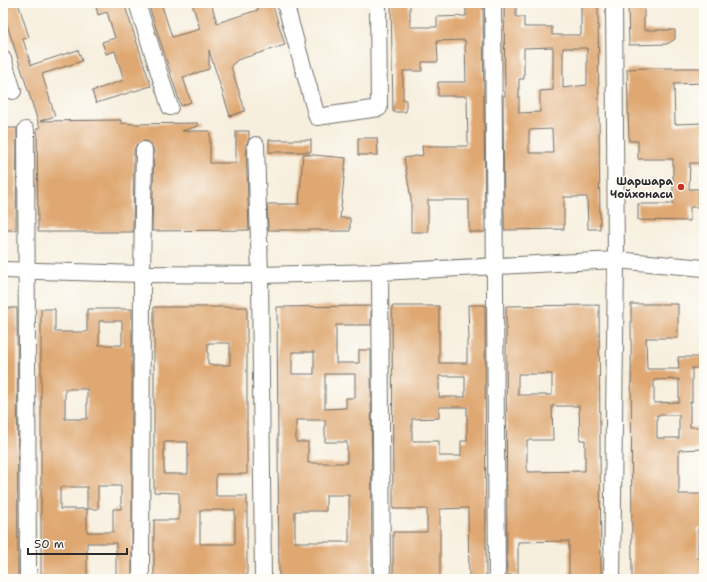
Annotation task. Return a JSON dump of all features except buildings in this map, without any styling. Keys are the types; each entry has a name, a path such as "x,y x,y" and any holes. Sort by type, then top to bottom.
{"street":[{"path":"137,3 170,107"},
{"path":"285,3 317,117 378,108 378,3"},
{"path":"493,3 497,579"},
{"path":"612,579 616,260 614,3"},
{"path":"3,59 14,91"},
{"path":"26,130 28,271 28,579"},
{"path":"256,145 260,275 264,579"},
{"path":"141,579 144,150"},
{"path":"3,270 142,274 260,275 380,272 616,260 704,268"},
{"path":"380,272 382,579"}],"place":[{"name":"Шаршара Чойхонаси","path":"681,187"}]}
